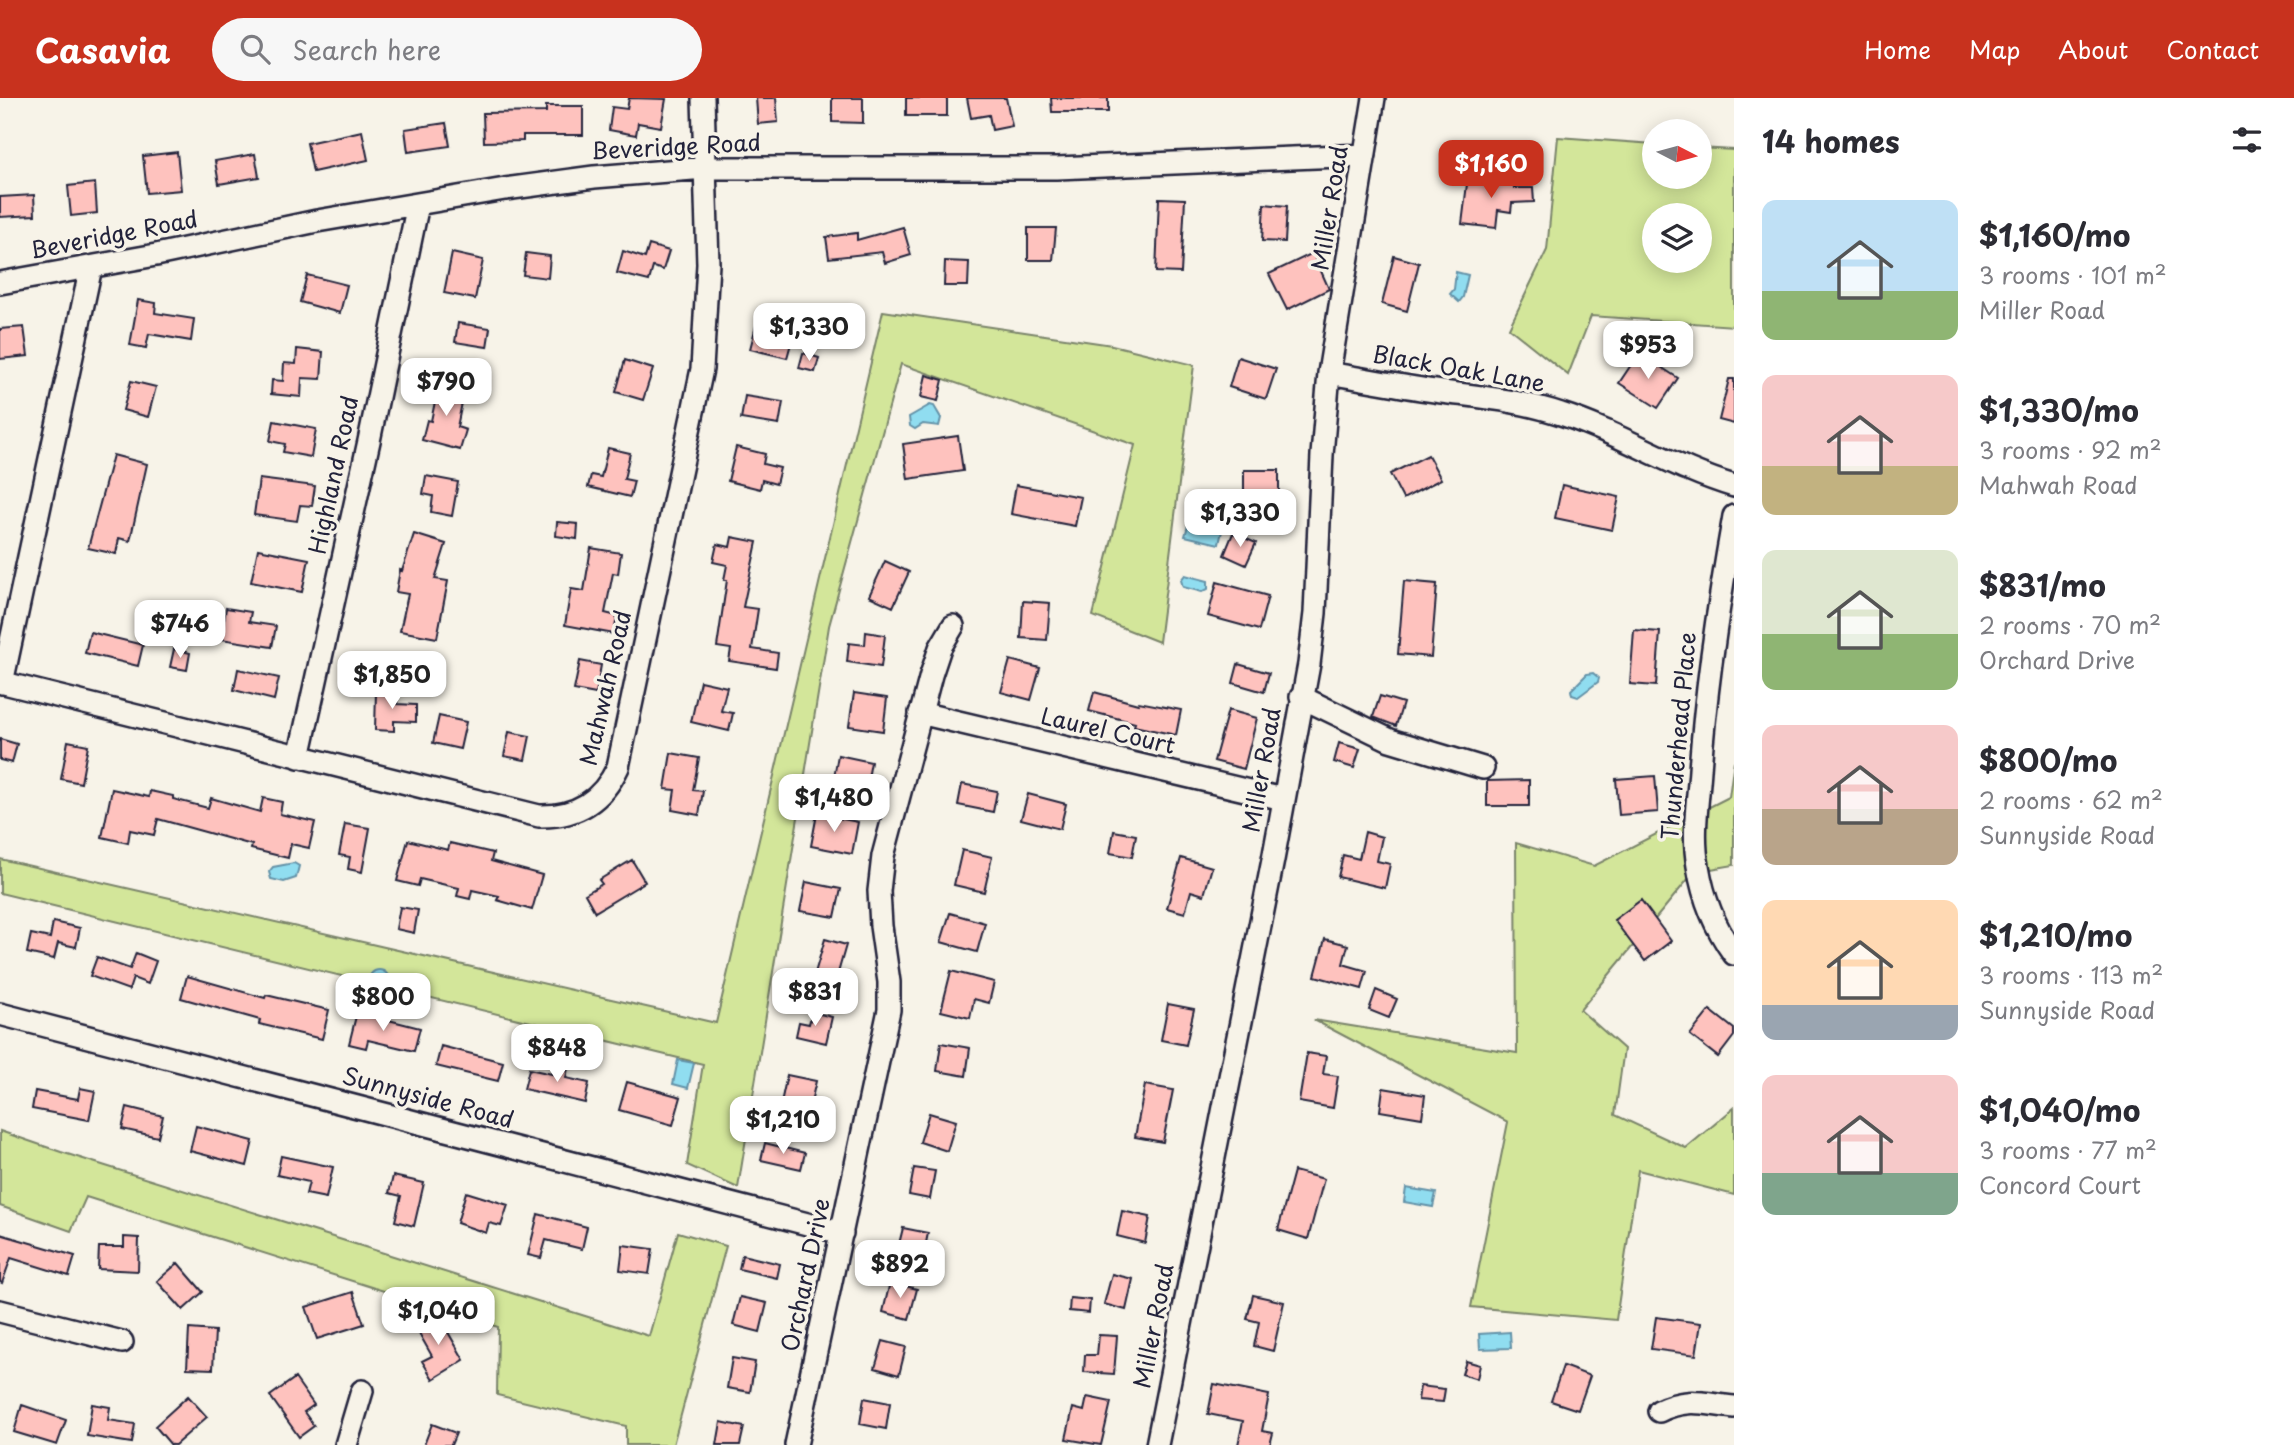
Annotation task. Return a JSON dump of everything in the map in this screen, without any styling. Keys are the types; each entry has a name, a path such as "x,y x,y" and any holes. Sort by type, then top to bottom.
{"street":[{"name":"Mahwah Road","path":"1,683 539,816 572,813 589,805 601,795 612,781 618,767 702,369 708,264 703,98"},
{"name":"Miller Road","path":"1157,1445 1309,664 1315,613 1322,455 1329,373 1374,98"},
{"name":"Beveridge Road","path":"0,283 156,255 317,220 581,178 705,168 1057,168 1365,155"},
{"name":"Highland Road","path":"299,757 418,204"},
{"path":"1,683 91,267"},
{"name":"Black Oak Lane","path":"1329,373 1519,402 1560,413 1599,428 1672,464 1734,486"},
{"name":"Thunderhead Place","path":"1734,516 1715,620 1704,716 1695,836 1703,892 1713,919 1734,954"},
{"name":"Orchard Drive","path":"796,1445 889,1010 889,982 879,891 883,856 920,713 940,648 953,626"},
{"path":"1301,697 1390,740 1483,768"},
{"name":"Laurel Court","path":"920,713 1283,799"},
{"name":"Sunnyside Road","path":"0,1014 842,1233"},
{"path":"0,1311 122,1342"},
{"path":"346,1445 362,1391"},
{"path":"1659,1411 1688,1402 1734,1407"}],"green space":[{"path":"1558,137 1642,143 1642,189 1712,189 1712,149 1734,150 1734,326 1591,316 1568,375 1509,328 1547,250"},
{"path":"883,311 1112,345 1194,365 1159,642 1093,616 1135,445 901,364 829,626 738,1188 687,1165 703,1064 0,893 0,859 716,1023"},
{"path":"1734,761 1734,865 1694,872 1580,1010 1624,1049 1615,1115 1686,1148 1734,1108 1734,1195 1638,1170 1616,1320 1471,1307 1508,1122 1314,1020 1517,1053 1516,843 1594,866 1729,797"},
{"path":"0,1131 649,1336 678,1232 726,1246 673,1445 626,1445 626,1426 497,1395 498,1327 86,1197 71,1231 0,1206"}],"water":[{"path":"1456,272 1468,275 1463,297 1459,302 1450,294 1454,289"},
{"path":"930,405 934,406 941,418 939,426 923,424 915,429 910,426 909,417"},
{"path":"1189,522 1222,531 1219,544 1185,536"},
{"path":"1185,575 1208,581 1208,589 1202,592 1183,587 1181,580"},
{"path":"1593,673 1599,678 1598,682 1578,697 1572,695 1571,690 1587,674"},
{"path":"294,863 299,866 296,878 284,882 271,879 269,872 273,867"},
{"path":"375,970 383,970 389,980 383,990 375,990 369,984 369,976"},
{"path":"678,1060 694,1063 688,1088 673,1084"},
{"path":"1406,1188 1436,1193 1433,1207 1404,1202"},
{"path":"1510,1332 1511,1348 1480,1349 1479,1334"}],"building":[{"path":"629,98 666,99 661,127 638,123 636,135 609,130 612,107 627,109"},
{"path":"756,98 776,98 778,122 758,124"},
{"path":"832,98 863,98 863,123 832,122"},
{"path":"906,98 947,98 947,116 906,116"},
{"path":"967,98 1006,98 1012,126 992,130 989,115 971,118"},
{"path":"1051,98 1108,98 1108,112 1052,112"},
{"path":"546,106 583,106 583,135 523,135 523,141 484,142 483,113 546,112"},
{"path":"446,123 450,146 408,152 405,129"},
{"path":"362,131 368,160 313,172 307,143"},
{"path":"177,152 181,190 147,193 143,156"},
{"path":"255,154 259,177 219,184 215,161"},
{"path":"1468,176 1515,182 1514,188 1533,188 1534,202 1512,203 1511,212 1498,210 1496,228 1462,224"},
{"path":"95,183 97,213 71,216 68,186"},
{"path":"34,195 35,215 0,217 0,197"},
{"path":"1159,198 1185,199 1181,273 1156,272"},
{"path":"1264,204 1287,206 1285,242 1262,241"},
{"path":"903,227 911,255 885,263 882,252 829,258 826,237 857,233 857,240"},
{"path":"1028,228 1056,228 1053,260 1028,260"},
{"path":"649,245 669,251 663,270 653,267 649,281 617,273 623,251 645,258"},
{"path":"452,253 483,260 475,299 444,293"},
{"path":"526,253 550,256 548,278 523,275"},
{"path":"1313,253 1329,289 1287,310 1269,274"},
{"path":"1394,256 1419,263 1407,311 1382,304"},
{"path":"945,261 969,262 968,286 944,286"},
{"path":"307,275 347,285 340,313 300,302"},
{"path":"138,300 156,303 155,313 194,319 191,341 149,334 146,348 130,345"},
{"path":"458,323 490,328 487,347 455,342"},
{"path":"756,326 793,336 787,358 750,349"},
{"path":"24,327 28,356 0,359 0,329"},
{"path":"297,349 323,352 321,379 302,378 301,397 271,394 272,380 283,381 284,363 296,364"},
{"path":"803,353 819,358 815,372 799,368"},
{"path":"1639,353 1678,378 1658,408 1619,383"},
{"path":"1238,357 1276,369 1266,399 1229,387"},
{"path":"625,360 653,369 643,400 616,392"},
{"path":"926,375 943,380 938,401 921,397"},
{"path":"1729,379 1734,379 1734,424 1719,420"},
{"path":"131,381 156,387 148,417 123,410"},
{"path":"439,382 465,388 457,427 466,430 460,450 422,440 427,420 431,421"},
{"path":"745,396 783,402 779,425 741,419"},
{"path":"274,421 316,429 311,457 283,452 285,444 270,441"},
{"path":"958,436 963,471 908,479 903,444"},
{"path":"736,447 765,454 763,464 780,468 776,484 762,480 760,489 728,481"},
{"path":"608,448 630,453 624,479 634,481 630,497 588,487 591,475 601,477"},
{"path":"113,455 147,464 130,541 119,538 116,554 88,548"},
{"path":"1428,455 1441,479 1403,499 1390,474"},
{"path":"1244,470 1279,470 1279,510 1244,510"},
{"path":"426,476 458,482 452,516 431,512 433,496 423,494"},
{"path":"259,479 315,486 312,506 300,505 297,521 254,515"},
{"path":"1016,485 1081,497 1075,526 1011,514"},
{"path":"1562,485 1619,497 1612,530 1555,518"},
{"path":"557,522 578,524 577,539 556,536"},
{"path":"1233,533 1256,543 1246,565 1224,555"},
{"path":"414,534 446,544 435,579 448,581 437,638 400,631 408,594 396,592 400,570 402,571"},
{"path":"732,537 757,542 743,607 758,609 752,649 778,653 776,668 729,661 731,649 717,647 727,565 713,562 717,544 730,547"},
{"path":"591,548 621,553 618,574 613,573 605,613 617,616 614,634 565,625 571,589 584,591"},
{"path":"258,549 309,559 302,592 251,582"},
{"path":"885,561 909,572 893,607 869,596"},
{"path":"1404,581 1437,584 1431,657 1398,654"},
{"path":"1217,582 1268,596 1259,630 1208,616"},
{"path":"1023,601 1050,603 1047,640 1021,638"},
{"path":"226,608 251,612 249,622 276,626 272,647 221,639"},
{"path":"1634,630 1660,632 1656,686 1630,684"},
{"path":"90,632 143,645 138,666 85,653"},
{"path":"866,632 885,635 881,667 847,662 849,643 865,645"},
{"path":"174,649 190,653 187,670 170,667"},
{"path":"1010,660 1040,668 1031,700 1001,692"},
{"path":"580,661 601,665 596,694 574,690"},
{"path":"1238,664 1269,673 1264,692 1233,683"},
{"path":"238,669 279,678 274,700 234,690"},
{"path":"700,681 727,687 721,711 733,713 729,731 691,722"},
{"path":"376,691 398,692 397,704 416,705 416,722 394,721 394,731 375,730"},
{"path":"1094,692 1138,704 1139,702 1181,710 1176,735 1134,726 1135,723 1089,711"},
{"path":"854,693 887,698 883,731 849,726"},
{"path":"1380,696 1403,703 1396,726 1373,717"},
{"path":"1228,710 1257,718 1244,769 1214,761"},
{"path":"439,716 466,722 460,749 433,743"},
{"path":"509,732 530,736 525,760 504,756"},
{"path":"0,739 17,744 12,763 0,760"},
{"path":"68,741 88,745 81,783 61,779"},
{"path":"1339,743 1360,749 1354,768 1334,762"},
{"path":"671,753 699,758 693,790 703,791 699,815 672,810 675,790 665,789"},
{"path":"838,755 871,762 865,795 832,788"},
{"path":"1655,776 1658,812 1619,815 1616,779"},
{"path":"1529,780 1529,806 1487,806 1487,781"},
{"path":"962,784 997,791 993,812 958,805"},
{"path":"112,789 149,797 150,791 208,808 211,798 260,812 263,798 282,802 280,814 315,822 309,848 291,844 288,858 251,849 252,845 158,819 154,835 130,830 128,843 102,837"},
{"path":"1028,794 1066,804 1060,829 1021,819"},
{"path":"817,814 858,822 852,854 811,846"},
{"path":"345,824 370,828 362,872 348,869 350,857 339,855"},
{"path":"1114,831 1136,835 1132,857 1110,853"},
{"path":"1365,832 1382,837 1377,861 1390,864 1385,888 1338,877 1343,855 1359,859"},
{"path":"408,840 448,850 450,843 493,853 491,861 542,875 532,910 497,900 499,896 472,890 470,899 457,896 459,888 420,879 418,886 397,881"},
{"path":"962,850 992,857 984,892 954,885"},
{"path":"1181,858 1212,867 1204,895 1191,891 1185,913 1167,908"},
{"path":"632,860 645,882 595,912 585,894 602,884 599,880"},
{"path":"806,882 841,889 835,917 800,911"},
{"path":"1641,900 1671,941 1645,961 1614,920"},
{"path":"400,907 418,910 414,933 396,929"},
{"path":"950,913 985,923 977,952 941,942"},
{"path":"53,922 80,928 76,947 58,943 54,959 27,953 31,934 50,938"},
{"path":"825,939 846,945 836,980 815,973"},
{"path":"1325,939 1348,945 1343,964 1367,971 1362,989 1315,976"},
{"path":"136,953 156,961 148,984 133,978 129,990 90,976 97,957 130,969"},
{"path":"951,971 994,982 989,1003 974,999 970,1018 941,1011"},
{"path":"187,976 265,998 266,995 329,1010 322,1039 259,1024 260,1020 181,998"},
{"path":"1376,990 1397,999 1389,1018 1369,1010"},
{"path":"1168,1004 1194,1009 1186,1045 1161,1040"},
{"path":"1710,1010 1734,1029 1734,1036 1718,1057 1690,1035"},
{"path":"357,1012 420,1028 414,1051 368,1040 366,1048 349,1044"},
{"path":"812,1012 832,1017 826,1043 796,1036 799,1022 809,1024"},
{"path":"941,1043 970,1048 966,1076 937,1071"},
{"path":"441,1046 503,1062 498,1081 436,1066"},
{"path":"1307,1053 1326,1056 1323,1074 1338,1076 1333,1108 1299,1102"},
{"path":"555,1060 569,1063 566,1078 589,1083 585,1103 524,1089 529,1069 552,1074"},
{"path":"787,1075 816,1081 807,1119 779,1112"},
{"path":"627,1082 681,1097 673,1125 619,1110"},
{"path":"1145,1085 1173,1090 1163,1142 1135,1137"},
{"path":"80,1088 95,1091 89,1120 32,1109 35,1091 78,1099"},
{"path":"1383,1088 1425,1095 1422,1118 1380,1111"},
{"path":"127,1107 163,1116 158,1137 122,1129"},
{"path":"929,1113 956,1121 947,1151 920,1142"},
{"path":"196,1126 253,1141 247,1166 190,1151"},
{"path":"765,1143 805,1153 801,1169 761,1160"},
{"path":"281,1156 333,1167 326,1198 306,1194 309,1182 277,1175"},
{"path":"914,1168 935,1171 930,1199 909,1195"},
{"path":"1294,1171 1324,1179 1308,1239 1278,1230"},
{"path":"393,1176 424,1183 414,1226 395,1221 401,1196 389,1193"},
{"path":"466,1192 508,1205 501,1226 489,1223 486,1233 457,1223"},
{"path":"1122,1211 1150,1217 1145,1243 1117,1236"},
{"path":"538,1214 587,1227 582,1249 546,1240 541,1258 528,1255"},
{"path":"903,1228 928,1233 923,1258 897,1252"},
{"path":"0,1234 75,1256 69,1276 11,1258 2,1283 0,1282"},
{"path":"124,1237 139,1238 138,1271 98,1269 99,1247 124,1247"},
{"path":"623,1245 653,1249 649,1274 620,1270"},
{"path":"742,1255 780,1264 777,1278 739,1269"},
{"path":"178,1263 203,1292 183,1310 157,1281"},
{"path":"1112,1274 1133,1279 1126,1310 1104,1304"},
{"path":"890,1282 917,1289 909,1319 883,1312"},
{"path":"353,1292 364,1324 317,1339 306,1307"},
{"path":"1253,1295 1284,1302 1273,1351 1254,1346 1259,1322 1247,1319"},
{"path":"740,1297 767,1303 760,1332 733,1325"},
{"path":"1070,1298 1090,1300 1089,1313 1069,1311"},
{"path":"437,1313 464,1360 433,1379 422,1361 432,1356 415,1326"},
{"path":"1656,1317 1701,1323 1696,1355 1651,1349"},
{"path":"189,1329 215,1331 213,1369 187,1368"},
{"path":"1099,1335 1117,1336 1114,1374 1084,1372 1085,1355 1097,1355"},
{"path":"883,1341 906,1347 899,1375 875,1368"},
{"path":"732,1358 755,1362 750,1392 727,1388"},
{"path":"1466,1361 1480,1365 1477,1379 1462,1374"},
{"path":"1563,1366 1590,1376 1578,1410 1551,1401"},
{"path":"295,1378 314,1405 304,1412 314,1426 299,1437 270,1396"},
{"path":"1214,1384 1269,1395 1262,1431 1273,1433 1270,1445 1238,1445 1243,1421 1208,1414"},
{"path":"1420,1386 1445,1389 1443,1402 1418,1400"},
{"path":"188,1396 207,1417 175,1445 171,1445 155,1426"},
{"path":"1087,1397 1111,1402 1101,1445 1066,1439 1073,1408 1084,1411"},
{"path":"864,1398 890,1403 886,1429 860,1424"},
{"path":"92,1404 110,1407 108,1420 135,1424 132,1443 87,1436"},
{"path":"22,1405 66,1420 57,1445 14,1432"},
{"path":"721,1422 744,1427 740,1445 717,1445"},
{"path":"432,1424 456,1433 451,1445 424,1445"}]}
